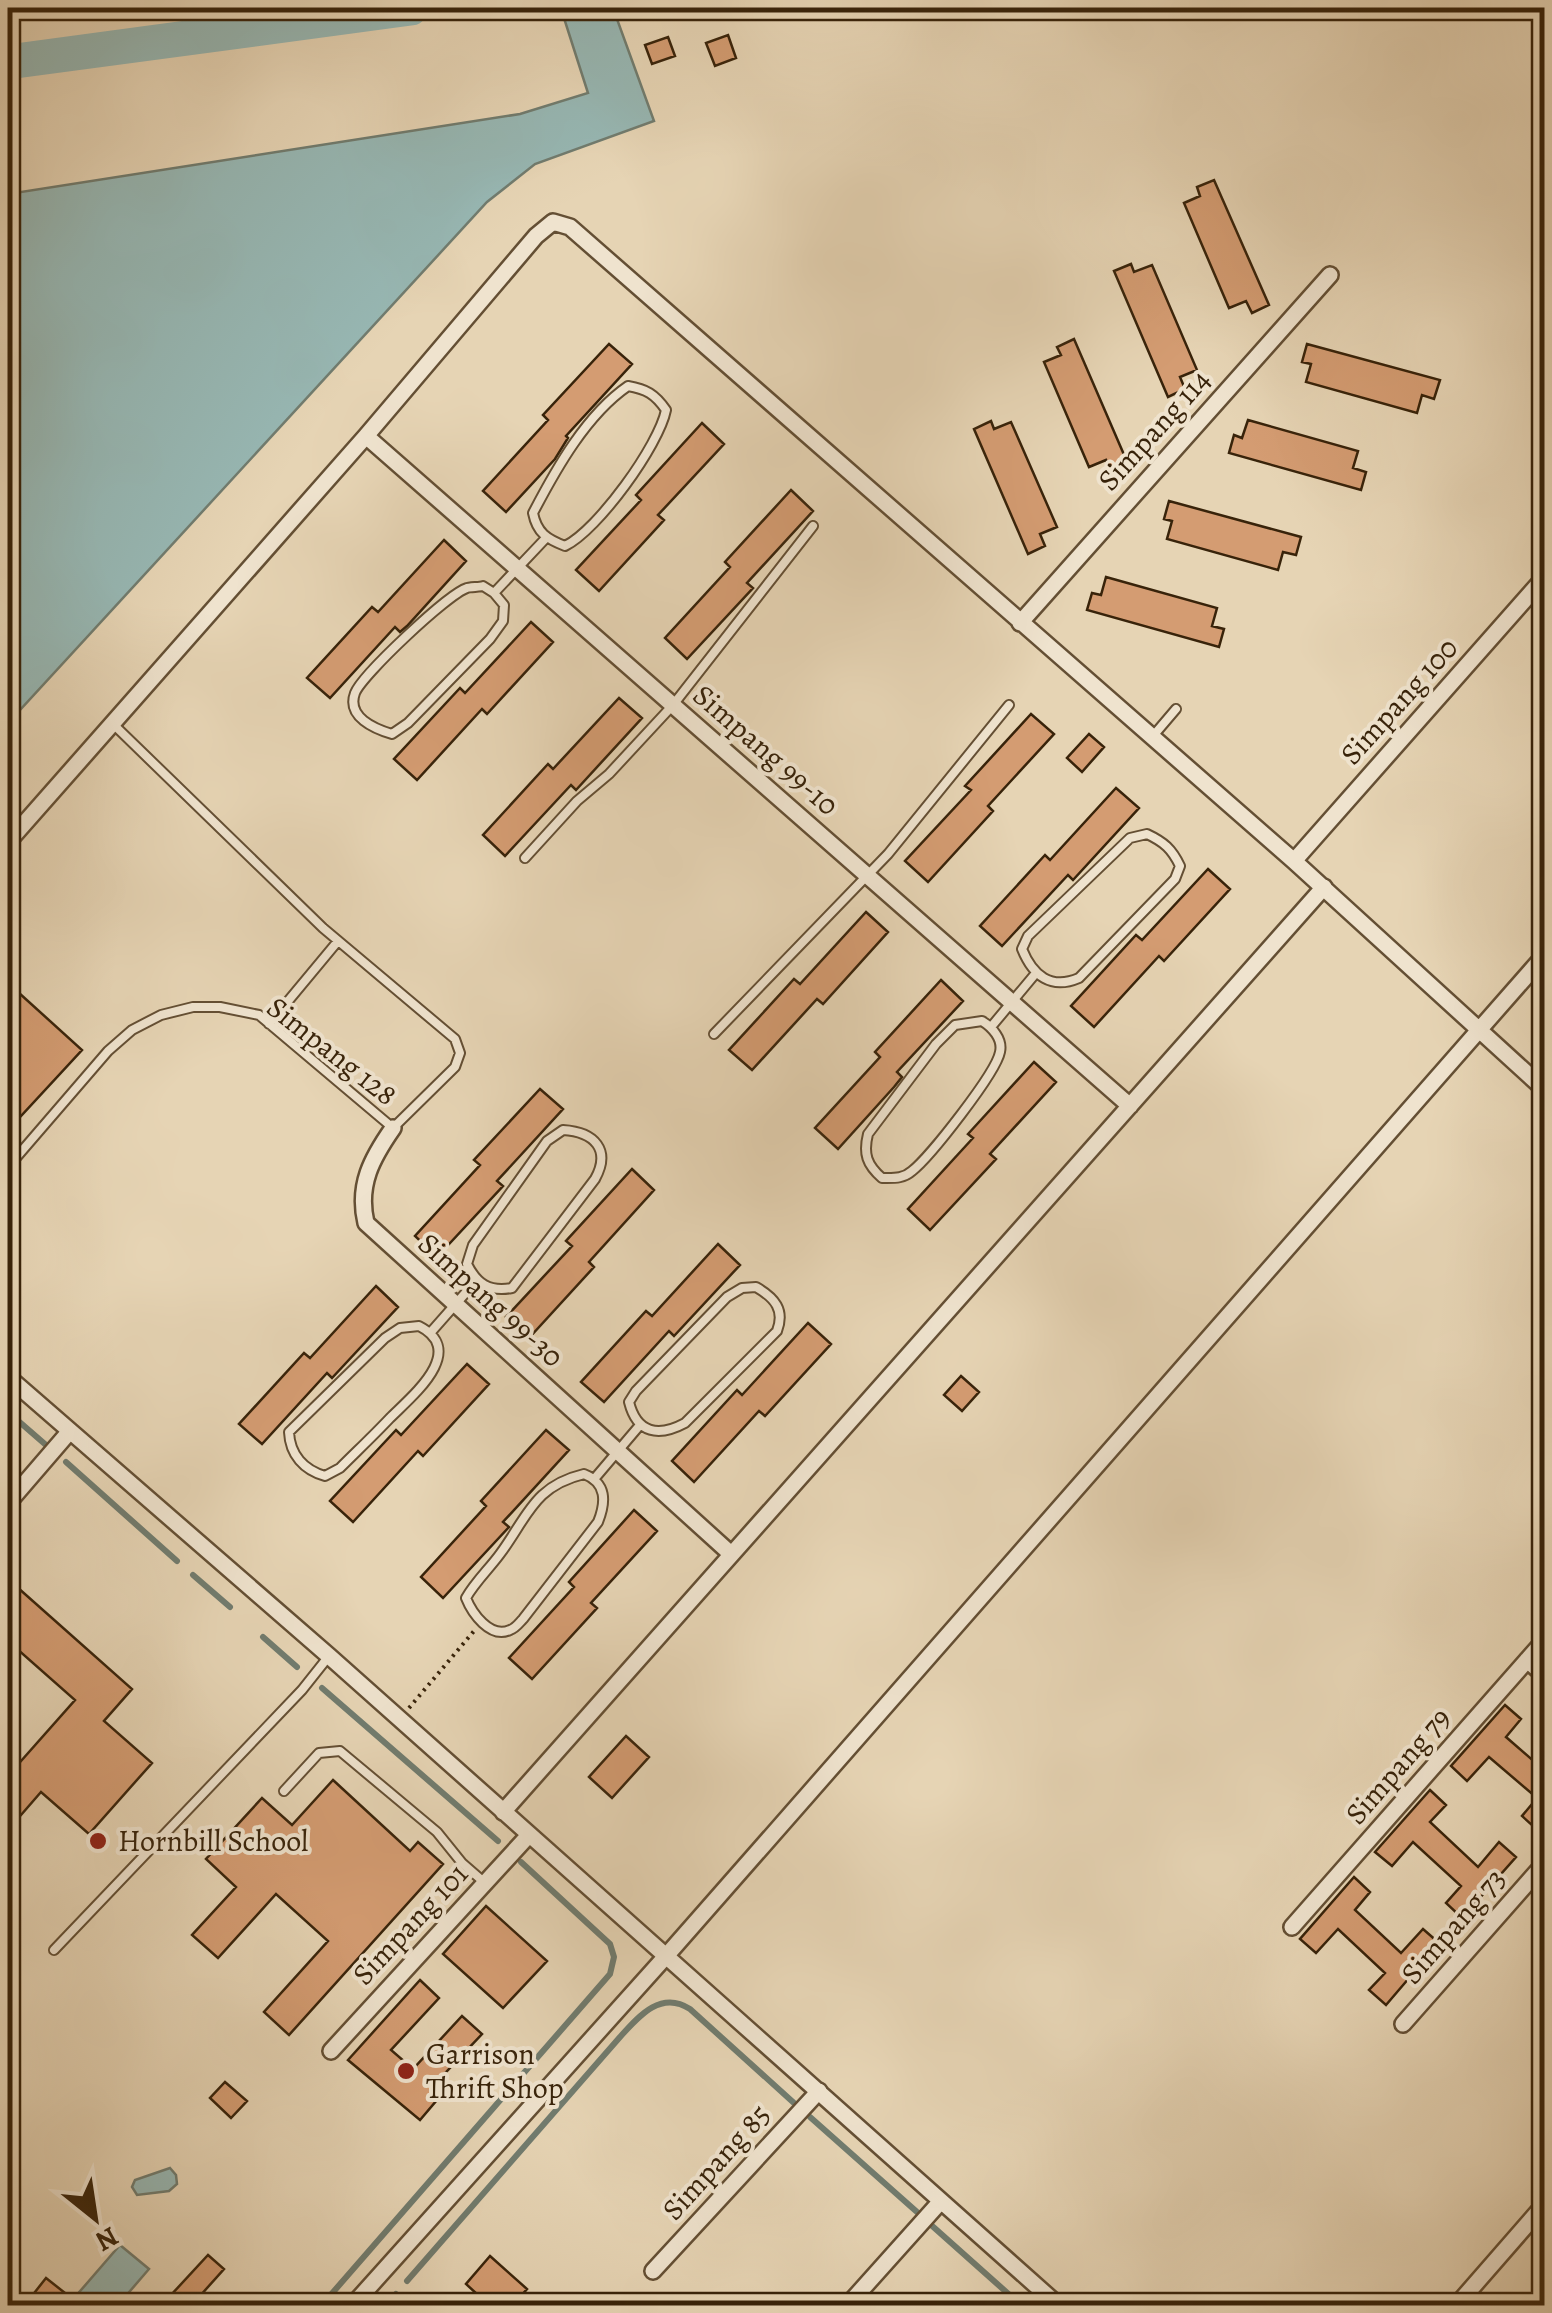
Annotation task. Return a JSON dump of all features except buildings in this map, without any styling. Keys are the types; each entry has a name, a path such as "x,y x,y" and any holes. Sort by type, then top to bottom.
{"street":[{"path":"8,842 552,222 570,227 1324,887 1544,1089"},
{"name":"Simpang 114","path":"1020,623 1330,274"},
{"name":"Simpang 99-10","path":"366,436 1130,1106"},
{"name":"Simpang 100","path":"1294,861 1544,578"},
{"path":"502,1812 1324,887"},
{"path":"352,2306 667,1956 1544,956"},
{"name":"Simpang 99-30","path":"394,1128 364,1183 362,1206 366,1223 732,1554"},
{"path":"8,1377 329,1656 1058,2306"},
{"path":"8,1502 70,1431"},
{"name":"Simpang 79","path":"1292,1927 1544,1641"},
{"path":"1528,1660 1544,1675"},
{"name":"Simpang 101","path":"331,2051 529,1835"},
{"name":"Simpang 73","path":"1403,2024 1544,1864"},
{"name":"Simpang 85","path":"653,2271 818,2090"},
{"path":"847,2306 941,2201"},
{"path":"1456,2306 1544,2205"}],"lane":[{"path":"628,386 644,388 657,396 666,410 662,430 609,506 581,538 566,546 546,538 535,525 532,513 586,428 613,396 628,386"},
{"path":"525,858 576,801 609,774 673,706 812,526"},
{"path":"494,592 546,538"},
{"path":"483,586 494,592 504,605 503,621 490,640 408,724 392,734 361,719 354,706 355,693 410,634 448,599 468,588 483,586"},
{"path":"714,1034 868,876 1009,705"},
{"path":"1152,737 1176,709"},
{"path":"112,723 338,941 269,1024"},
{"path":"1148,834 1164,842 1180,866 1175,879 1149,908 1080,978 1066,984 1047,982 1036,973 1022,949 1028,936 1130,838 1148,834"},
{"name":"Simpang 99-30","path":"338,941 454,1039 460,1053 455,1068 394,1128"},
{"path":"991,1026 1036,973"},
{"name":"Simpang 128","path":"8,1167 108,1051 132,1030 162,1015 192,1007 260,1016 394,1128"},
{"path":"982,1021 991,1026 1000,1042 1000,1055 968,1105 913,1170 901,1178 882,1178 870,1168 864,1149 868,1134 955,1025 982,1021"},
{"path":"563,1130 579,1131 594,1140 603,1164 528,1270 512,1288 497,1291 476,1281 467,1264 473,1245 547,1141 563,1130"},
{"path":"431,1332 476,1281"},
{"path":"756,1287 778,1305 782,1318 777,1332 685,1423 670,1431 652,1433 640,1425 629,1402 636,1391 727,1297 742,1288 756,1287"},
{"path":"418,1326 431,1332 438,1347 429,1380 340,1468 326,1476 312,1472 298,1460 290,1444 290,1432 385,1338 400,1328 418,1326"},
{"path":"595,1478 640,1425"},
{"path":"584,1474 595,1478 605,1505 598,1522 524,1619 510,1630 496,1632 484,1624 472,1612 466,1598 528,1511 561,1480 584,1474"},
{"path":"54,1950 302,1690 329,1656"},
{"path":"284,1791 319,1753 340,1751 437,1832 485,1884"}],"path":[{"path":"400,1719 474,1631"}],"water":[{"path":"583,8 613,8 654,121 535,164 487,202 8,723 8,194 520,114 588,93 563,15"},
{"path":"170,2168 177,2184 169,2191 137,2195 132,2187 135,2180"},
{"path":"120,2245 149,2269 118,2305 84,2305 75,2297"}],"waterway":[{"path":"8,62 411,8"},
{"path":"8,1412 46,1445"},
{"path":"66,1462 177,1561"},
{"path":"193,1575 230,1607"},
{"path":"263,1637 297,1667"},
{"path":"322,1688 498,1841"},
{"path":"328,2298 610,1974 614,1957 610,1944 521,1862"},
{"path":"407,2281 620,2037 651,2008 669,2002 690,2009 794,2103"},
{"path":"810,2117 917,2212"},
{"path":"930,2224 1022,2306"},
{"path":"386,2306 396,2294"}],"place":[{"name":"Hornbill School","path":"98,1841"},
{"name":"Garrison Thrift Shop","path":"406,2071"}]}
